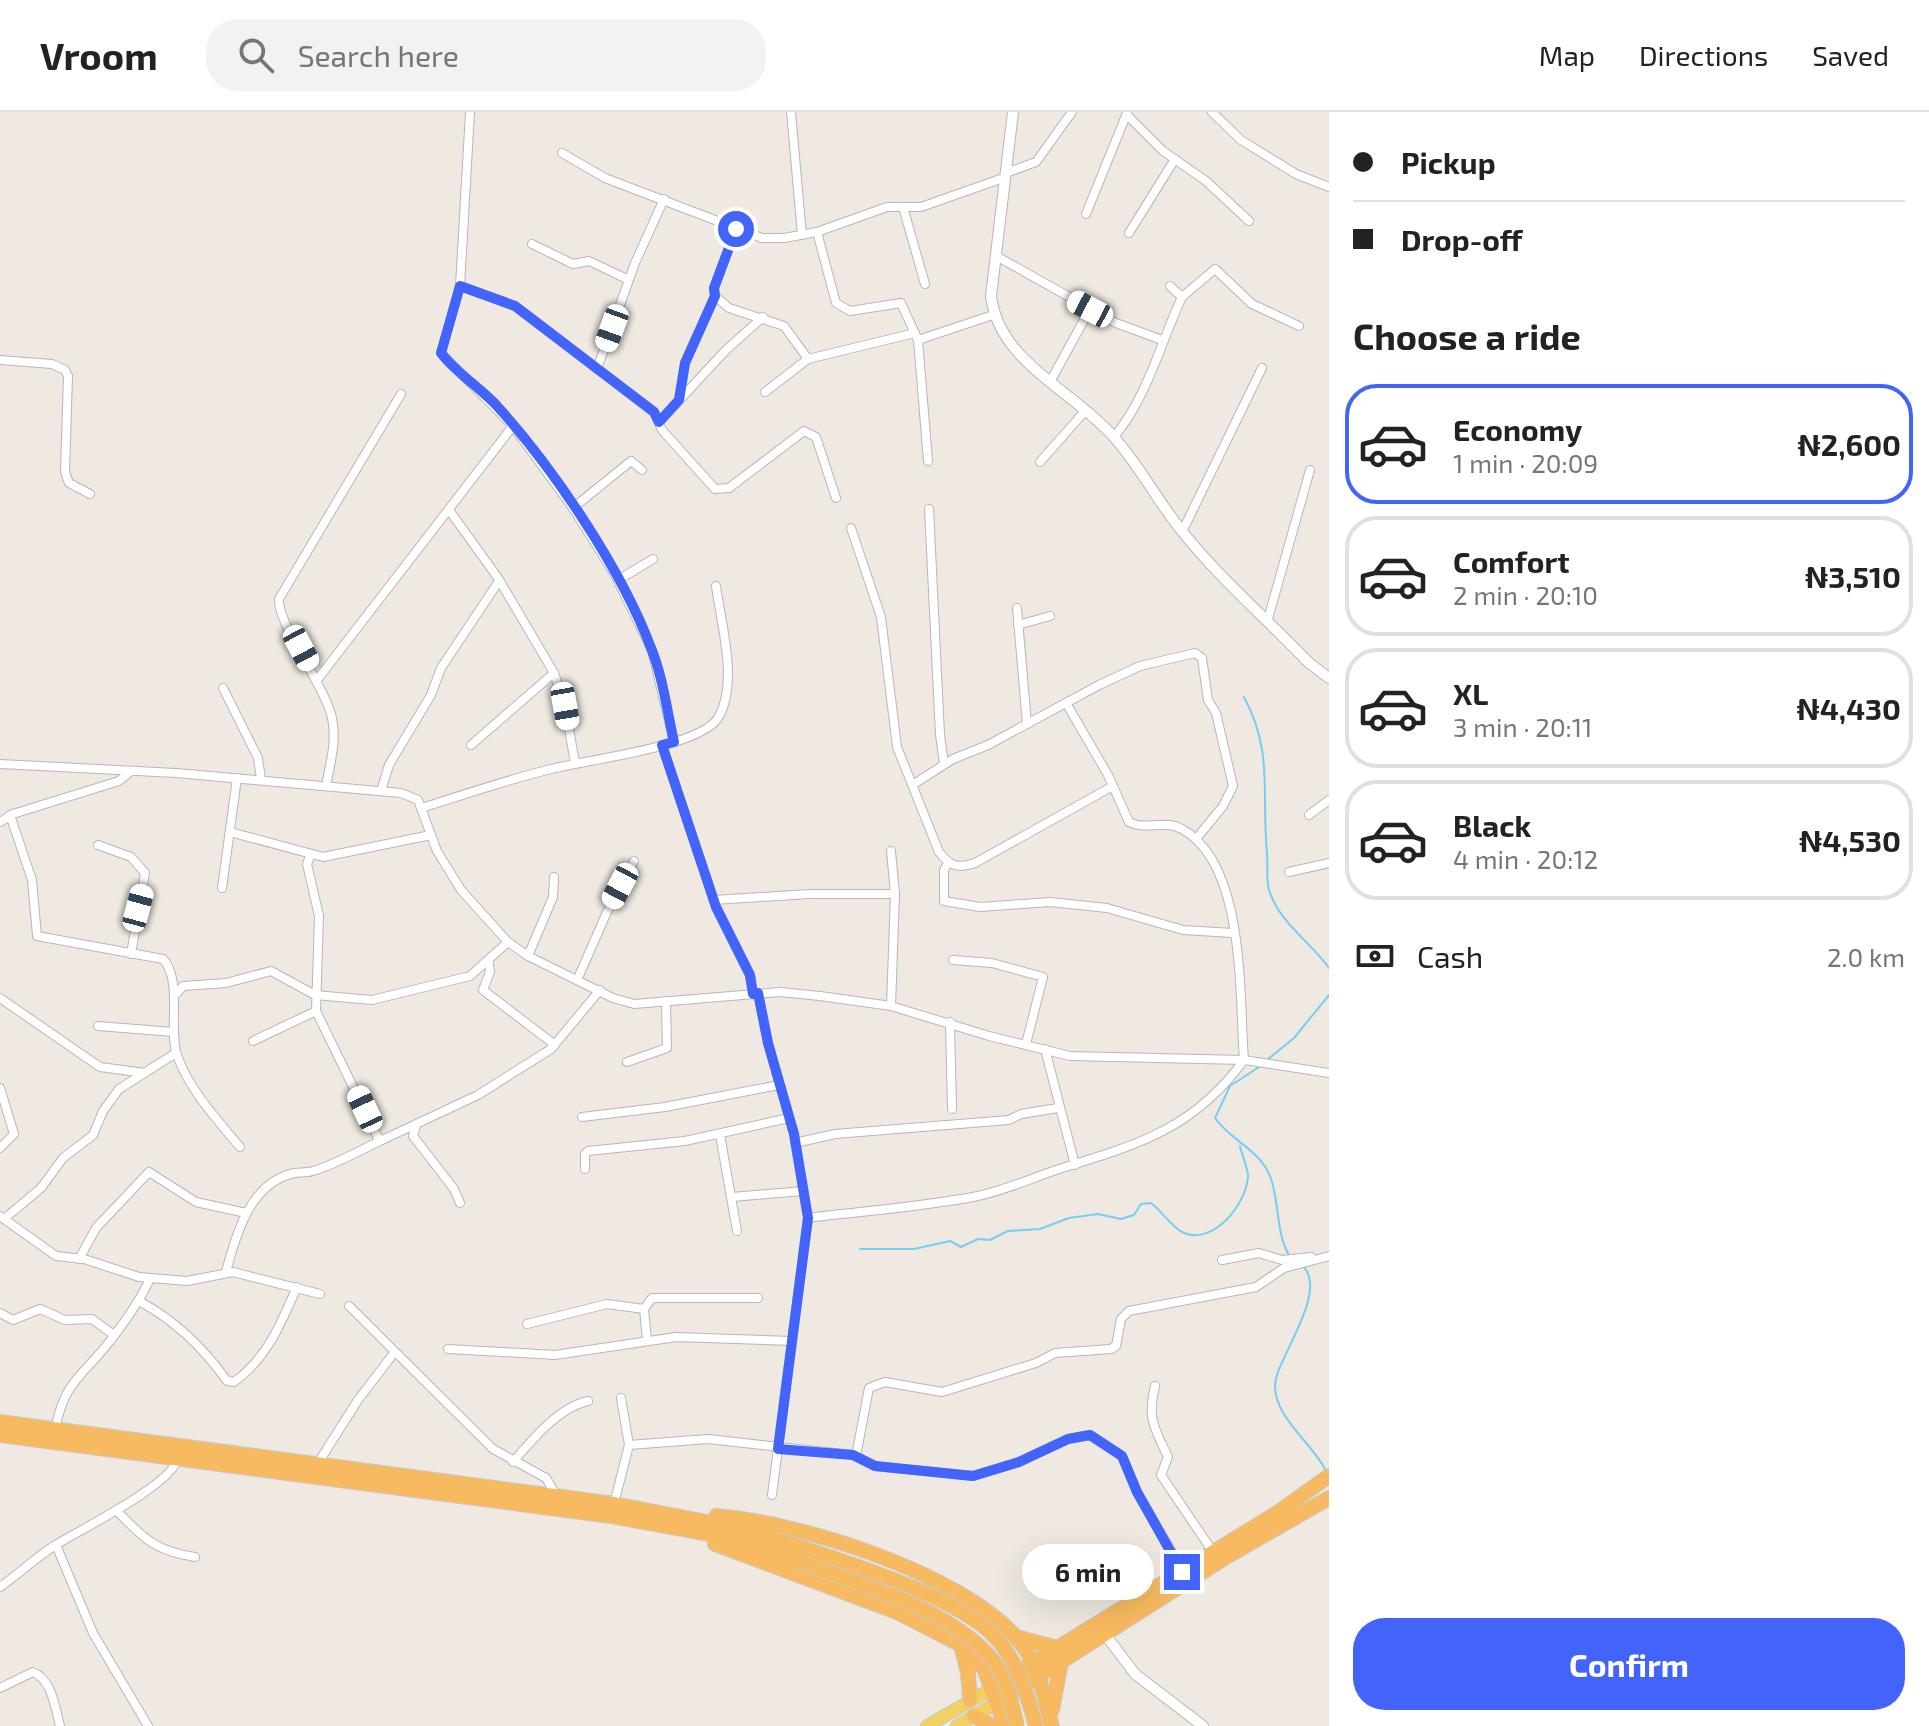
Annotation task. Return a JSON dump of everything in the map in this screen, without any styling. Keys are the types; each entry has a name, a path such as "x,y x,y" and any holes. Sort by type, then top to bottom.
{"highway":[{"path":"0,1422 660,1512 759,1520 911,1569 981,1606 1016,1636 1060,1655 1105,1634 1226,1557 1326,1499"},
{"path":"0,1435 670,1526 798,1554 955,1628 980,1647 996,1665 1017,1726"},
{"path":"996,1695 1329,1476"},
{"path":"660,1512 907,1587 972,1618 994,1635 1010,1656 1036,1726"},
{"path":"670,1526 897,1612 961,1645 984,1668 1005,1726"},
{"path":"1016,1636 1036,1670 1052,1726"},
{"path":"961,1645 970,1700"},
{"path":"1052,1726 1052,1697 1060,1655"},
{"path":"974,1716 992,1726"}],"main road":[{"path":"927,1726 970,1700 996,1695"},
{"path":"957,1726 974,1716 996,1695"}],"street":[{"path":"470,112 460,286 441,353 513,426 573,508 618,580 652,650 674,742"},
{"path":"791,112 802,235"},
{"path":"1013,112 991,296 993,315 1020,354 1114,437 1182,532 1329,678"},
{"path":"562,153 605,178 762,238 802,235 887,207 932,204 1036,162 1072,112"},
{"path":"1212,112 1241,140 1296,174 1329,187"},
{"path":"1086,214 1127,113 1175,159 1206,181 1249,221"},
{"path":"1129,233 1175,159"},
{"path":"597,369 629,280 664,199"},
{"path":"903,207 925,284"},
{"path":"679,400 685,363 715,296 714,288 736,229"},
{"path":"817,232 836,303 842,309 850,311 901,303 916,336 928,461"},
{"path":"532,244 573,264 589,261 629,280"},
{"path":"996,256 1128,329 1162,340"},
{"path":"1114,437 1128,420 1149,381 1162,340 1182,297 1215,269 1252,304 1299,326"},
{"path":"460,286 515,306 654,412 673,444 715,489 721,491 804,431 816,437 836,498"},
{"path":"1170,286 1182,297"},
{"path":"715,296 729,308 784,326 808,359"},
{"path":"1050,382 1090,309"},
{"path":"765,392 808,359 916,336 993,315"},
{"path":"659,422 763,317"},
{"path":"0,360 52,364 65,370 68,376 65,472 69,483 90,494"},
{"path":"1182,532 1262,368"},
{"path":"326,786 334,735 332,718 317,680 283,616 279,599 401,394"},
{"path":"1040,462 1085,411"},
{"path":"317,680 513,426"},
{"path":"573,508 631,461 642,470"},
{"path":"1268,619 1310,470"},
{"path":"929,509 944,764"},
{"path":"449,510 499,581 554,673 565,706 575,763"},
{"path":"851,528 881,617 897,747 939,852 950,867 944,901 980,907 1050,902 1107,908 1183,930 1233,933"},
{"path":"618,580 653,559"},
{"path":"381,791 389,765 431,695 441,668 499,581"},
{"path":"422,808 575,763 674,742 713,724 722,708 727,665 716,586"},
{"path":"1017,608 1027,724"},
{"path":"1018,625 1050,616"},
{"path":"914,784 944,764 1140,666 1195,653 1202,658 1208,700 1216,713 1233,786 1223,806 1196,839"},
{"path":"471,745 554,673"},
{"path":"223,688 258,758 261,780"},
{"path":"808,1218 981,1195 1167,1132 1214,1095 1244,1060 1228,892 1196,839 1170,825 1138,827 1129,822 1113,786 1066,703"},
{"path":"662,745 714,900 756,994 795,1143 808,1218 772,1495"},
{"path":"0,764 237,778 409,796 422,808 431,835 461,890 508,942 528,956 634,1004 756,994 820,996 891,1006 1045,1049 1093,1058 1263,1061 1329,1073"},
{"path":"0,822 10,815 119,781 132,770"},
{"path":"222,888 237,778"},
{"path":"950,867 975,863 1113,786"},
{"path":"1309,815 1329,800"},
{"path":"10,815 32,880 37,936 163,959 168,964 176,994 176,1053 218,1121 240,1147"},
{"path":"230,832 310,856 341,856 431,835"},
{"path":"98,845 131,857 145,873 131,954"},
{"path":"891,851 895,894 891,1006"},
{"path":"310,856 307,864 319,916 316,1011 378,1138 382,1140"},
{"path":"578,978 634,861"},
{"path":"1289,872 1329,863"},
{"path":"528,956 553,897 554,877"},
{"path":"714,900 809,894 895,894"},
{"path":"176,994 183,986 226,983 271,971 315,995 372,1000 470,976 489,963 508,942"},
{"path":"953,960 992,963 1043,977 1026,1044"},
{"path":"489,963 490,972 483,990 555,1045"},
{"path":"226,1272 235,1236 246,1213 273,1182 294,1173 311,1173 478,1095 555,1045 600,990"},
{"path":"0,998 100,1067 145,1073"},
{"path":"627,1062 667,1048 666,1001"},
{"path":"253,1041 316,1011"},
{"path":"950,1022 952,1109"},
{"path":"98,1026 174,1032"},
{"path":"1045,1049 1075,1165"},
{"path":"176,1053 119,1089 103,1111 93,1135 63,1158 41,1188 2,1218 56,1256 79,1259 150,1279 187,1281 226,1272 320,1294"},
{"path":"582,1117 665,1107 779,1085"},
{"path":"0,1088 14,1134 0,1148"},
{"path":"795,1143 835,1134 1009,1120 1021,1114 1058,1108"},
{"path":"585,1169 585,1154 588,1151 647,1147 720,1135 789,1118"},
{"path":"416,1126 413,1136 454,1189 460,1203"},
{"path":"720,1135 737,1231"},
{"path":"79,1259 96,1228 149,1172 196,1202 246,1213"},
{"path":"732,1197 803,1191"},
{"path":"1222,1260 1259,1253 1283,1264"},
{"path":"856,1456 869,1388 875,1384 896,1383 942,1392 1036,1363 1055,1353 1111,1349 1116,1346 1121,1319 1129,1311 1256,1287 1283,1264 1329,1256"},
{"path":"55,1429 62,1401 73,1380 114,1335 139,1301 150,1279"},
{"path":"139,1301 170,1317 187,1332 227,1381 234,1382 261,1359 271,1345 297,1287"},
{"path":"647,1340 644,1309 652,1298 758,1298"},
{"path":"527,1324 607,1304 644,1309"},
{"path":"349,1306 493,1449 546,1478 556,1496"},
{"path":"0,1313 13,1320 40,1309 65,1320 92,1319 114,1335"},
{"path":"448,1349 555,1355 647,1340 699,1337 792,1341"},
{"path":"318,1463 358,1400 394,1353"},
{"path":"1155,1386 1149,1410 1151,1421 1168,1457 1161,1475 1213,1552"},
{"path":"614,1504 629,1445 621,1398"},
{"path":"513,1462 562,1414 588,1401"},
{"path":"629,1445 708,1439 856,1456 875,1466 973,1476 1019,1462 1068,1439 1090,1435 1122,1456 1137,1492 1183,1571"},
{"path":"0,1587 56,1545 116,1510 176,1468 179,1457"},
{"path":"116,1510 150,1544 174,1554 195,1557"},
{"path":"56,1545 93,1633 148,1726"},
{"path":"1105,1634 1135,1674 1203,1726"},
{"path":"0,1688 33,1672 38,1674 47,1683 60,1726"}],"waterway":[{"path":"1244,697 1263,755 1269,890 1280,913 1329,968"},
{"path":"1267,1060 1294,1038 1329,995"},
{"path":"1259,1067 1230,1086 1215,1118 1259,1159 1270,1176 1289,1255"},
{"path":"860,1249 914,1249 950,1241 961,1247 978,1239 990,1240 1008,1231 1040,1229 1069,1218 1098,1214 1121,1219 1134,1215 1141,1204 1151,1203 1184,1233 1206,1233 1217,1228 1235,1210 1246,1188 1248,1173 1240,1146"},
{"path":"1303,1266 1309,1278 1310,1292 1306,1309 1278,1374 1276,1397 1287,1419 1325,1469"}],"route":[{"path":"736,229 714,288 715,296 706,320 685,363 679,400 659,422 654,412 581,356 515,306 495,297 460,286 441,353 498,406 546,469 585,526 638,616 652,650 674,742 662,745 716,907 750,975 753,994 758,993 768,1043 794,1134 808,1218 778,1449 853,1455 875,1466 973,1476 1019,1462 1068,1439 1090,1435 1113,1447 1129,1465 1137,1492 1182,1572"}]}
